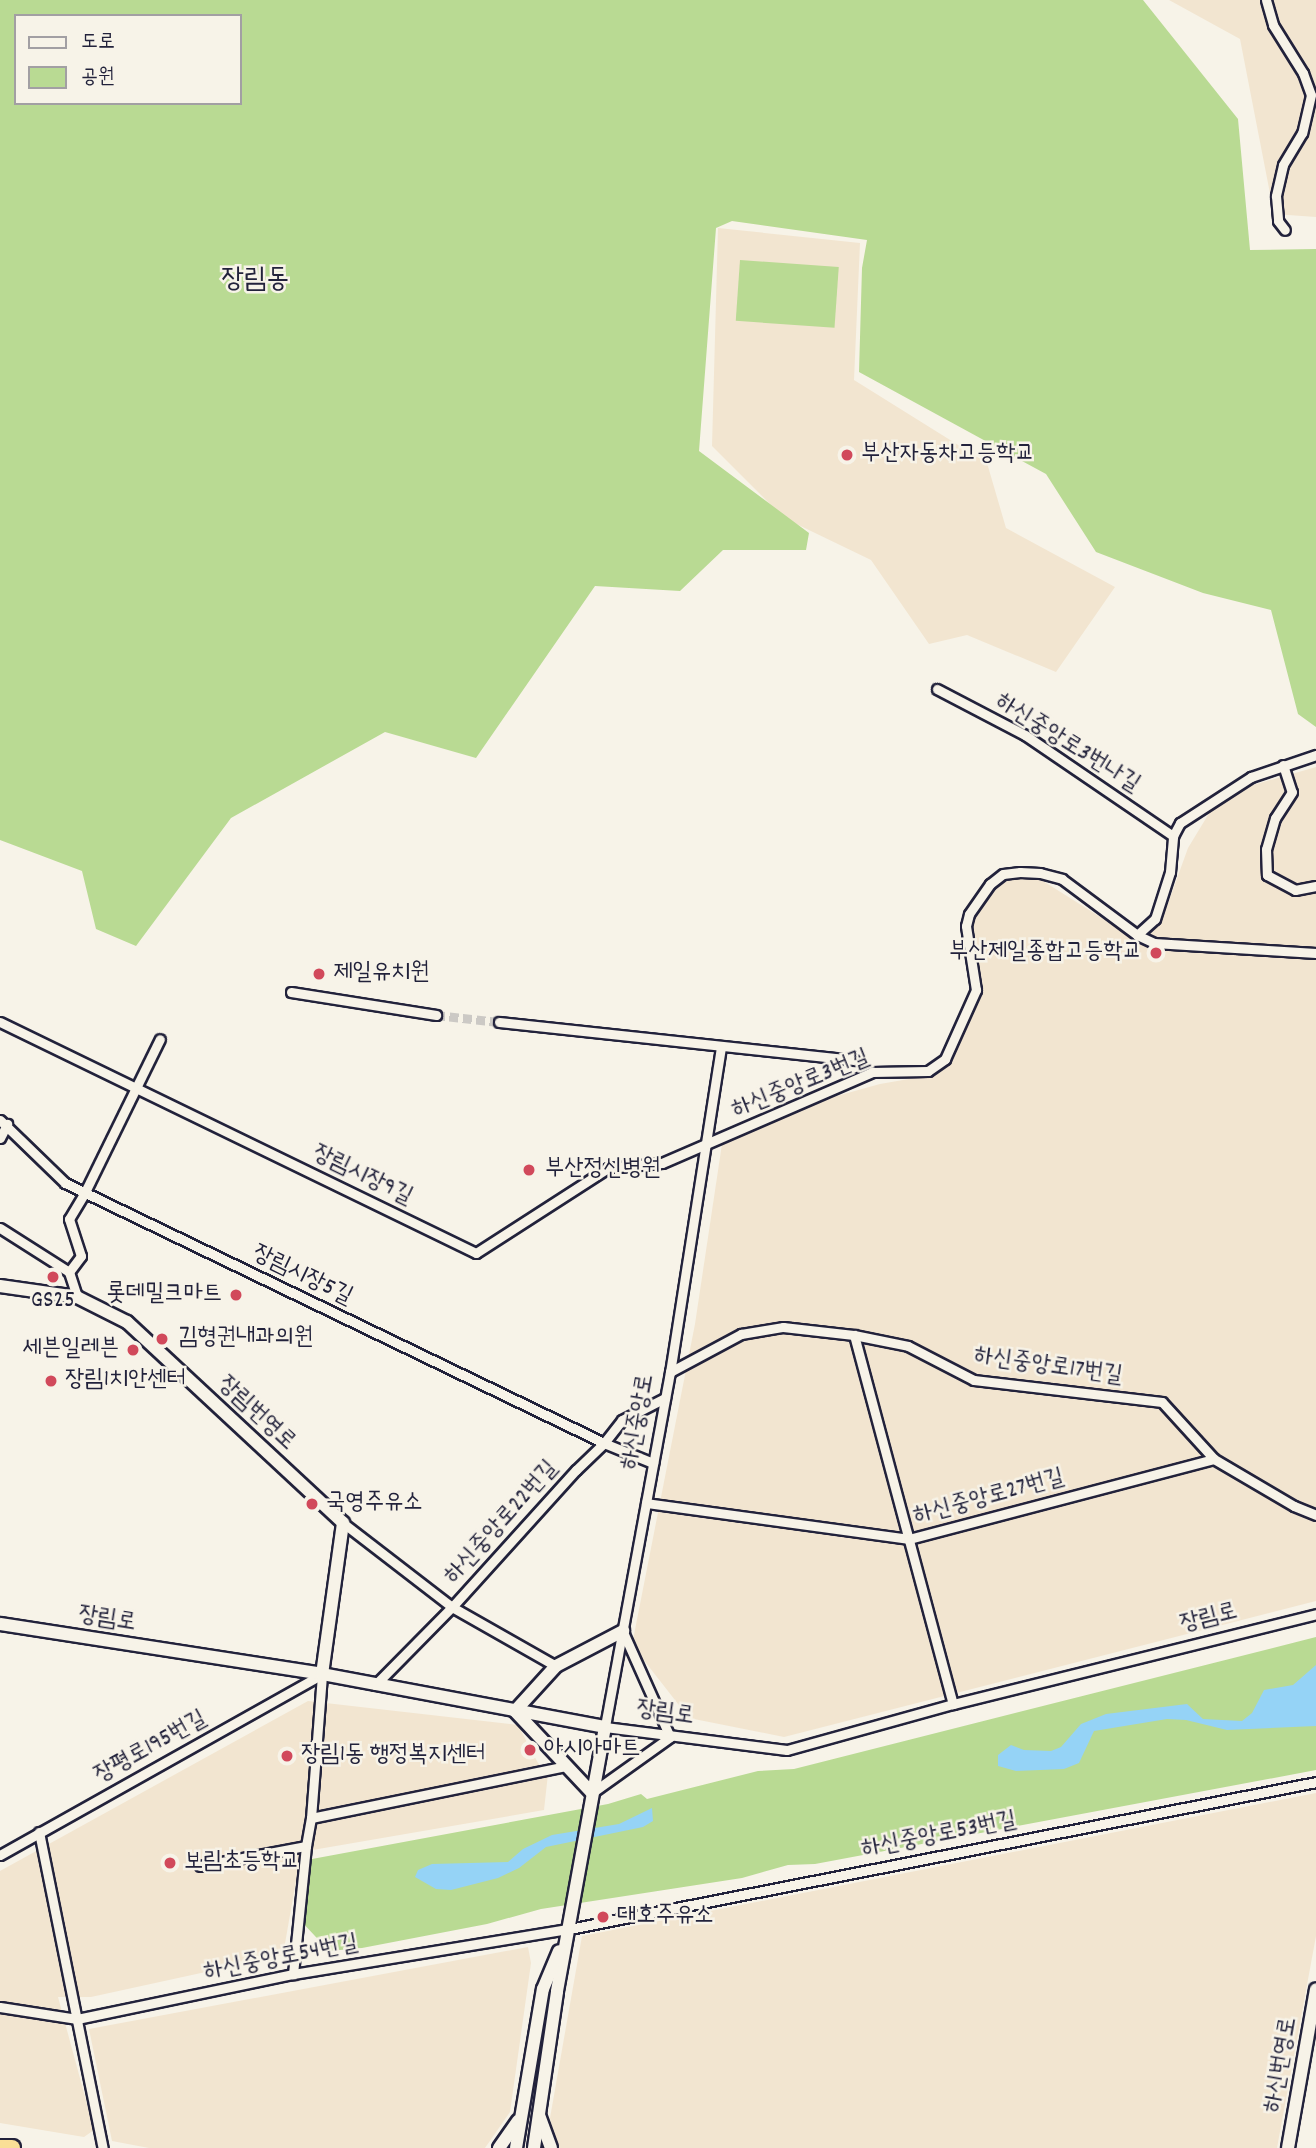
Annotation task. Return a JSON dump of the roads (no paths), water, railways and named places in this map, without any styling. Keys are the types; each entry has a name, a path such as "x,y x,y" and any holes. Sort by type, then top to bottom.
{"highway":[{"path":"0,2146 12,2148"}],"street":[{"path":"1266,0 1273,24 1303,73 1311,95 1302,133 1283,165 1276,196 1278,221 1285,230"},
{"name":"하신중앙로3번나길","path":"937,689 1025,735 1173,836"},
{"path":"1316,755 1251,777 1195,811 1181,824 1173,836 1170,872 1155,919 1137,935 1154,943 1316,953"},
{"path":"1283,765 1292,792 1275,818 1266,849 1267,875 1295,890 1316,886"},
{"name":"하신중앙로3번길","path":"705,1145 872,1072 928,1071 945,1059 976,990 965,926 969,914 990,884 1003,874 1040,873 1062,879 1137,935"},
{"path":"291,992 436,1015"},
{"name":"장림시장9길","path":"0,1022 476,1253 608,1168 662,1163 705,1145"},
{"path":"499,1022 854,1060"},
{"path":"69,1272 81,1256 69,1219 160,1040"},
{"name":"하신중앙로","path":"570,1924 670,1372 721,1047"},
{"path":"0,1138 3,1122"},
{"name":"장림시장5길","path":"3,1122 65,1183 604,1443 653,1463"},
{"path":"0,1228 69,1272 77,1297"},
{"name":"장림번영로","path":"0,1286 77,1297 127,1322 343,1523"},
{"name":"하신중앙로17번길","path":"670,1372 741,1334 783,1327 854,1335 908,1346 974,1380 1162,1402 1214,1459 1294,1506 1316,1515"},
{"path":"854,1335 953,1704"},
{"name":"하신중앙로22번길","path":"375,1685 452,1607 576,1470 604,1443 622,1420 665,1398"},
{"name":"하신중앙로27번길","path":"646,1503 909,1539 1214,1459"},
{"path":"293,1974 311,1818 322,1674 343,1523 452,1607 556,1667"},
{"name":"장림로","path":"0,1624 322,1674 605,1727 788,1750 953,1704 1316,1614"},
{"path":"622,1631 670,1737 591,1798 567,1766 515,1711 556,1667 622,1631"},
{"name":"장평로195번길","path":"0,1855 322,1674"},
{"path":"311,1818 567,1766"},
{"name":"하신중앙로53번길","path":"570,1924 1316,1782"},
{"path":"39,1832 103,2148"},
{"path":"200,1866 306,1846"},
{"path":"534,2148 570,1924"},
{"path":"516,2148 543,1989 570,1924"},
{"name":"하신중앙로54번길","path":"0,2007 77,2019 293,1974 570,1924"},
{"name":"하신번영로","path":"1288,2148 1316,1989"},
{"path":"538,2113 551,2148"},
{"path":"499,2148 520,2118"},
{"path":"0,2146 20,2148"}],"water":[{"path":"1316,1665 1316,1726 1227,1730 1186,1720 1167,1719 1094,1731 1079,1763 1064,1769 1016,1771 998,1766 998,1755 1011,1745 1024,1750 1051,1751 1061,1747 1081,1724 1106,1714 1187,1704 1203,1719 1242,1721 1252,1713 1264,1690 1293,1685"},
{"path":"652,1808 653,1821 643,1827 546,1847 519,1868 498,1878 451,1890 436,1889 415,1877 418,1870 432,1864 508,1862 523,1849 552,1835 619,1824"}],"tunnel":[{"path":"436,1015 499,1022"}],"place":[{"name":"부산자동차고등학교","path":"847,455"},
{"name":"부산제일종합고등학교","path":"1156,953"},
{"name":"제일유치원","path":"319,974"},
{"name":"부산정신병원","path":"529,1170"},
{"name":"GS25","path":"53,1277"},
{"name":"롯데밀크마트","path":"236,1295"},
{"name":"김형권내과의원","path":"162,1339"},
{"name":"세븐일레븐","path":"133,1350"},
{"name":"장림1치안센터","path":"51,1381"},
{"name":"국영주유소","path":"312,1504"},
{"name":"아시아마트","path":"530,1750"},
{"name":"장림1동 행정복지센터","path":"287,1756"},
{"name":"보림초등학교","path":"170,1863"},
{"name":"대호주유소","path":"603,1917"}],"district":[{"name":"장림동","path":"255,281"}]}
